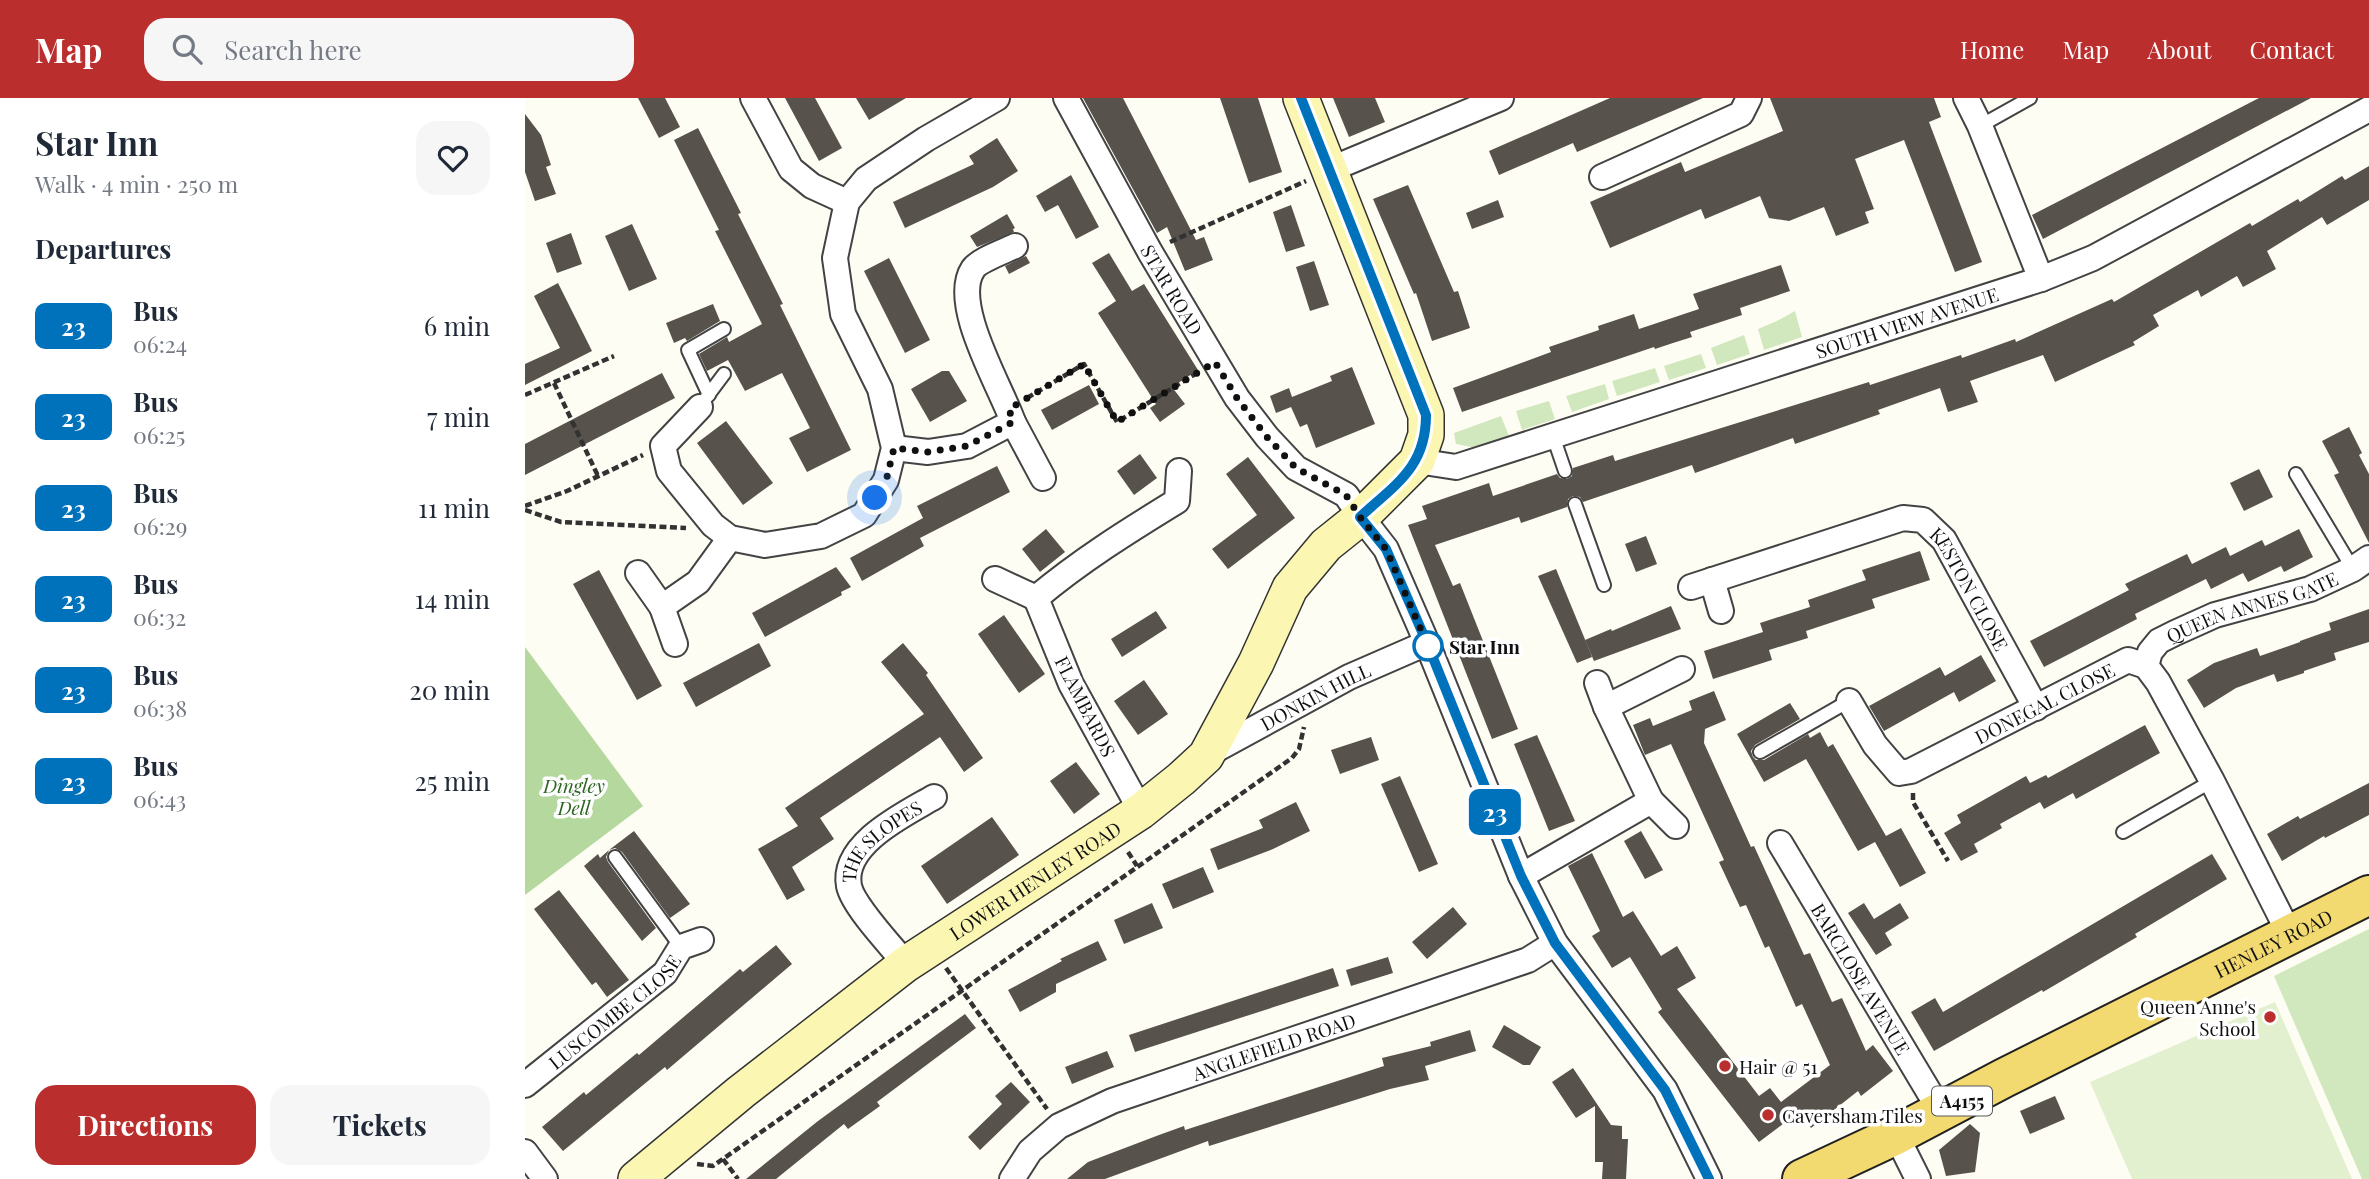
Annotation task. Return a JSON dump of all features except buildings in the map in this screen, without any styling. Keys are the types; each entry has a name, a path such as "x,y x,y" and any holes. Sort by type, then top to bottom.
{"main road":[{"path":"1301,98 1426,415 1426,435 1417,461 1360,517"},
{"name":"LOWER HENLEY ROAD","path":"649,1168 741,1092 907,964 1141,811 1181,779 1206,755 1256,663 1290,588 1326,545 1360,517"},
{"name":"HENLEY ROAD","path":"1802,1179 1896,1135 2369,895"}],"street":[{"path":"753,98 792,169 811,186 847,202"},
{"path":"704,401 663,446 669,471 721,531 765,545 821,536 864,515 886,481 894,448 880,389 843,313 835,258 847,202 866,179 926,139 997,98"},
{"name":"STAR ROAD","path":"1066,98 1150,251 1237,398 1267,437 1296,468 1346,495 1360,517"},
{"path":"1329,170 1500,98"},
{"path":"1602,177 1741,114 1749,98"},
{"path":"1966,98 1980,126 2041,279"},
{"name":"SOUTH VIEW AVENUE","path":"1417,461 1457,467 2041,279 2093,258 2369,109"},
{"path":"1016,246 975,266 967,282 972,323 985,360 1043,478"},
{"path":"894,448 928,452 967,446 1011,416"},
{"path":"995,579 1036,597 1106,545 1187,499 1179,471"},
{"path":"1360,517 1386,549 1521,876 1555,943 1665,1090 1709,1179"},
{"name":"KESTON CLOSE","path":"1721,611 1702,584 1903,518 1923,520 1944,540 2036,708"},
{"path":"661,607 698,582 721,531"},
{"name":"QUEEN ANNES GATE","path":"2146,666 2150,652 2159,641 2175,633 2214,615 2309,589 2361,563"},
{"path":"638,573 661,607 675,644"},
{"name":"FLAMBARDS","path":"1036,597 1071,684 1141,811"},
{"name":"DONKIN HILL","path":"1206,755 1307,698 1427,643"},
{"name":"DONEGAL CLOSE","path":"1911,771 2128,660 2146,666"},
{"path":"2146,666 2158,682 2212,781 2290,935"},
{"path":"1606,706 1682,669"},
{"path":"1597,683 1651,801 1676,826"},
{"path":"1849,701 1889,763 1899,772 1911,771"},
{"name":"THE SLOPES","path":"907,964 856,901 849,886 850,864 864,845 889,822 934,797"},
{"path":"1521,876 1651,801"},
{"name":"BARCLOSE AVENUE","path":"1780,843 1941,1112"},
{"name":"ANGLEFIELD ROAD","path":"1012,1179 1030,1151 1059,1126 1112,1101 1528,960 1555,943"},
{"name":"LUSCOMBE CLOSE","path":"525,1086 665,973 691,944"},
{"path":"1896,1135 1918,1179"},
{"path":"525,1152 545,1179"}],"lane":[{"path":"1980,126 2030,98"},
{"path":"704,401 688,351 723,329"},
{"path":"704,401 724,374"},
{"path":"1553,436 1565,471"},
{"path":"2296,474 2361,563"},
{"path":"1575,504 1604,585"},
{"path":"1760,752 1849,701"},
{"path":"2123,832 2212,781"},
{"path":"615,856 691,944"}],"path":[{"path":"1150,251 1329,170"},
{"path":"525,395 614,356"},
{"path":"1011,416 1084,364 1117,422 1215,362"},
{"path":"554,383 598,476"},
{"path":"525,508 663,446"},
{"path":"525,508 561,522 721,531"},
{"path":"649,1168 713,1166 1292,758 1303,737 1307,698"},
{"path":"1911,771 1913,802 1948,861"},
{"path":"962,990 1059,1126"},
{"path":"723,1159 738,1179"}],"green space":[{"path":"1795,311 1802,337 1764,350 1758,329"},
{"path":"1744,335 1750,354 1717,365 1711,348"},
{"path":"1701,354 1706,368 1669,380 1664,366"},
{"path":"1655,368 1660,382 1617,396 1612,381"},
{"path":"1605,384 1609,399 1572,412 1566,396"},
{"path":"1549,401 1555,419 1522,430 1516,411"},
{"path":"1501,416 1509,436 1476,448 1456,444 1454,433"},
{"name":"Dingley Dell","path":"525,647 643,806 525,895"},
{"path":"2369,929 2369,1179 2362,1179 2274,976"},
{"path":"2275,1002 2352,1179 2132,1179 2090,1082"}],"bus line":[{"name":"23","path":"1301,98 1426,415 1426,435 1417,461 1360,517 1386,549 1521,876 1555,943 1665,1090 1709,1179"}],"place":[{"name":"Star Inn","path":"1428,646"},
{"name":"Queen Anne's School","path":"2270,1017"},
{"name":"Hair @ 51","path":"1725,1066"},
{"name":"Caversham Tiles","path":"1768,1115"}],"route":[{"path":"875,498 886,481 894,448 928,452 967,446 1013,422 1009,409 1084,364 1117,422 1215,362 1237,398 1267,437 1296,468 1346,495 1386,549 1428,646"}]}
